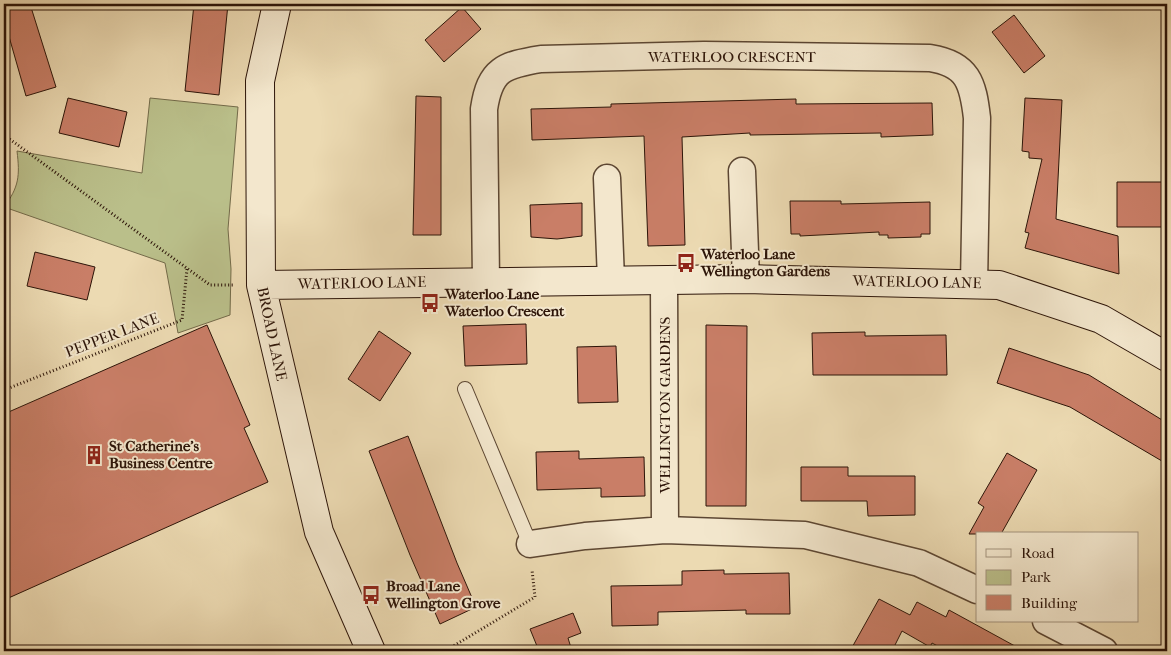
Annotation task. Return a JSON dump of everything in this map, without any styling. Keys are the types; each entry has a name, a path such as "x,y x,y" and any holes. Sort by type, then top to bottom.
{"street":[{"name":"BROAD LANE","path":"277,4 260,81 261,285 319,532 371,651"},
{"name":"WATERLOO CRESCENT","path":"486,282 484,109 487,91 492,80 502,69 517,63 541,59 704,55 930,58 944,60 959,68 968,78 975,96 977,118 974,284"},
{"path":"742,171 746,279"},
{"path":"607,178 611,280"},
{"name":"WATERLOO LANE","path":"261,285 746,279 999,284 1101,319 1167,357"},
{"name":"WELLINGTON GARDENS","path":"664,281 665,530"},
{"path":"530,544 585,536 665,530 805,535 918,563 976,590"},
{"path":"1048,622 1104,651"}],"lane":[{"path":"465,389 530,544"}],"path":[{"path":"4,135 210,285 261,285"},
{"name":"PEPPER LANE","path":"4,390 182,320 187,269"},
{"path":"445,651 535,597 530,544"}],"green space":[{"path":"150,98 238,107 228,229 231,269 230,315 178,333 165,263 4,207 13,193 17,181 17,151 142,173"}],"building":[{"path":"4,4 30,4 56,87 26,96 4,19"},
{"path":"194,4 228,4 219,95 185,91"},
{"path":"462,7 481,29 444,62 425,40"},
{"path":"1014,15 1045,56 1024,73 992,32"},
{"path":"416,96 441,97 441,235 413,235"},
{"path":"68,98 127,112 119,147 59,133"},
{"path":"1025,98 1062,100 1056,219 1118,236 1119,274 1025,248 1029,233 1025,232 1042,159 1029,158 1029,152 1022,151"},
{"path":"796,99 796,104 932,103 933,135 881,137 881,133 750,135 750,133 682,137 685,245 648,246 644,136 532,140 531,109 611,107 611,104"},
{"path":"1117,182 1166,182 1166,227 1117,227"},
{"path":"790,201 841,201 841,204 930,202 930,234 921,234 921,237 888,238 888,235 879,235 879,232 800,236 800,234 791,234"},
{"path":"582,203 582,236 557,239 531,237 530,205"},
{"path":"35,252 95,267 87,300 27,286"},
{"path":"526,324 527,364 465,366 463,326"},
{"name":"St Catherine's Business Centre","path":"207,325 250,425 244,428 268,482 4,600 4,414"},
{"path":"706,325 747,326 746,506 706,506"},
{"path":"379,331 411,353 380,401 348,379"},
{"path":"865,332 865,336 946,335 947,375 813,375 812,333"},
{"path":"616,346 618,402 578,403 577,347"},
{"path":"1009,348 1089,375 1167,423 1167,464 1070,407 997,383"},
{"path":"408,436 476,607 440,624 410,555 369,451"},
{"path":"579,451 579,459 644,457 645,496 601,497 601,488 537,490 536,452"},
{"path":"1007,453 1037,470 1002,532 976,532 976,534 969,534 984,507 978,503"},
{"path":"801,467 848,467 848,476 915,476 915,515 868,516 867,501 801,501"},
{"path":"724,570 724,574 789,573 790,614 746,614 746,610 658,612 658,625 612,626 611,586 682,585 682,571"},
{"path":"879,599 910,615 917,602 946,617 949,610 1024,651 947,651 932,643 930,647 902,631 892,651 850,651"},
{"path":"573,613 581,633 568,638 572,651 539,651 530,629"}],"place":[{"name":"Waterloo Lane Wellington Gardens","path":"686,263"},
{"name":"Waterloo Lane Waterloo Crescent","path":"430,303"},
{"name":"St Catherine's Business Centre","path":"94,455"},
{"name":"Broad Lane Wellington Grove","path":"371,595"}]}
